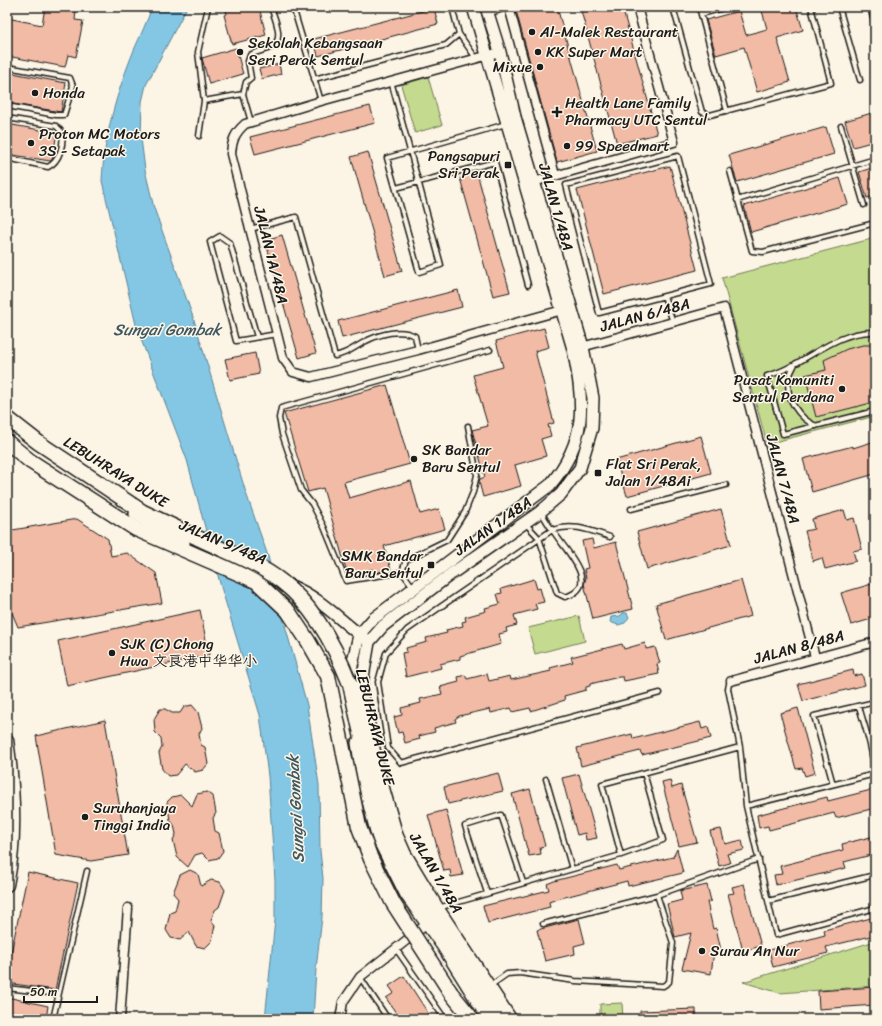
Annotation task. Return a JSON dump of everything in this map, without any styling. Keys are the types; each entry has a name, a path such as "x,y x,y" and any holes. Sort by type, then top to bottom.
{"highway":[{"name":"LEBUHRAYA DUKE","path":"7,418 39,443 143,512 251,563 281,581 315,615 344,668 350,684 379,815 397,863 500,1019"},
{"path":"7,442 30,460 136,529 256,582 288,611 308,641 328,676 359,827 371,859 393,903 451,993 472,1019"}],"main road":[{"name":"JALAN 1/48A","path":"473,7 482,57 529,183"},
{"name":"JALAN 1/48A","path":"487,10 500,52 529,183 565,309 593,398 592,428 580,468 561,494 540,512 383,626 369,642 361,689 380,776 397,835 404,853 438,908 511,1019"},
{"name":"JALAN 1/48A","path":"488,1019 427,924 406,895 378,839 363,782 347,689 359,635 373,619 550,485 562,472 570,458 578,432 582,405 578,348"},
{"name":"JALAN 9/48A","path":"7,424 118,504 176,540 300,590 328,606 359,635 369,642"},
{"path":"7,740 12,774 13,814 12,862 7,885"}],"street":[{"path":"487,10 503,7"},
{"name":"JALAN 1/48A","path":"509,7 555,176"},
{"path":"529,183 674,142 637,7"},
{"name":"JALAN 1A/48A","path":"500,52 321,100 245,124 236,132 232,143 231,154 276,334 283,358 293,372 311,376 418,350 565,309"},
{"name":"JALAN 6/48A","path":"578,348 724,308"},
{"name":"JALAN 7/48A","path":"724,308 815,657"},
{"name":"JALAN 8/48A","path":"731,681 815,657 875,642"},
{"path":"120,1019 128,908"},
{"path":"340,1019 343,1002 360,977 427,924"}],"lane":[{"path":"199,136 204,101 198,52 208,7"},
{"path":"251,122 243,94 246,82 251,78 248,60 250,55 272,47 276,41 278,30 271,7"},
{"path":"293,7 321,100"},
{"path":"452,7 460,34 482,57"},
{"path":"673,7 702,112 710,115 831,82 811,7"},
{"path":"700,7 727,111"},
{"path":"701,14 727,7"},
{"path":"839,7 860,80"},
{"path":"870,7 875,25"},
{"path":"314,79 446,45 460,34"},
{"path":"7,67 70,78 73,86 64,114 56,115 7,106"},
{"path":"391,81 410,151 419,182 441,265 419,272 387,158 410,151 507,123"},
{"path":"204,101 243,94"},
{"path":"7,118 56,126 62,132 58,159 48,167 7,158"},
{"path":"841,126 864,204"},
{"path":"678,156 711,284 664,296 599,313 566,185 678,156"},
{"path":"737,200 875,159"},
{"path":"396,188 495,162 528,285"},
{"path":"730,171 752,251 763,252 875,223"},
{"path":"250,229 296,217 335,356 344,355 367,340 400,332 407,332 415,336 418,350"},
{"path":"257,338 230,243 220,236 210,242 236,341 257,338 276,334"},
{"path":"664,296 673,322"},
{"path":"875,332 848,336 782,372 767,376 783,434 875,411"},
{"path":"402,572 346,581 324,527 312,504 301,490 282,434 279,418 281,408 490,350"},
{"path":"795,364 788,380 790,400 797,412 808,422 816,426"},
{"path":"402,572 406,560 447,540 465,512 473,492 477,475 468,426"},
{"path":"631,510 726,485"},
{"path":"525,522 539,538 557,593 565,597 575,594 580,589 581,581 577,564 540,512"},
{"path":"610,537 584,529 564,526 552,530 407,630 386,652 378,682 388,748 401,763 660,693"},
{"path":"402,572 414,587"},
{"path":"731,681 728,684 728,689 740,746 746,806 776,934 875,908"},
{"path":"833,784 814,716 875,702"},
{"path":"746,806 871,775 874,769 859,706"},
{"path":"621,855 602,784 740,746"},
{"path":"438,908 523,882 621,855 663,840 644,773"},
{"path":"546,779 572,869"},
{"path":"487,893 465,826 501,815 523,882"},
{"path":"543,924 656,895 759,859"},
{"path":"53,1019 87,871"},
{"path":"768,901 875,875"},
{"path":"490,986 507,974 520,973 575,981 663,986 669,982 674,943 656,895"},
{"path":"396,948 445,1019"},
{"path":"360,977 388,1019"},
{"path":"7,988 58,994"}],"green space":[{"path":"428,77 442,125 415,133 401,85"},
{"path":"875,238 875,416 767,444 722,278"},
{"path":"579,616 585,641 535,654 528,628"},
{"path":"875,941 875,986 780,993 743,982"},
{"path":"622,1003 623,1019 600,1019 600,1004"}],"water":[{"name":"Sungai Gombak","path":"152,7 187,7 146,85 142,102 141,138 145,170 154,208 194,320 246,493 268,556 278,600 307,705 319,785 320,851 323,878 322,917 316,969 313,1019 265,1019 275,920 275,880 268,776 260,715 221,587 187,460 137,329 102,181 105,147 112,114 128,66"},
{"path":"623,613 627,613 629,617 625,623 618,625 610,622 611,617 620,616"}],"building":[{"path":"45,7 76,10 75,20 83,21 76,57 68,55 65,67 7,56 7,18 42,25"},
{"path":"225,7 259,7 266,35 232,44 224,15 227,14"},
{"path":"515,7 557,7 597,151 557,162"},
{"path":"580,7 622,7 657,134 617,144"},
{"path":"761,7 796,7 803,30 777,38 790,82 757,92 744,47 716,55 706,20 739,11 746,35 767,29"},
{"path":"434,8 438,24 318,56 314,39"},
{"path":"236,48 243,74 209,84 202,58"},
{"path":"279,64 281,74 262,79 259,69"},
{"name":"Honda","path":"7,72 66,83 61,112 7,103"},
{"path":"370,106 375,123 255,154 250,137"},
{"path":"875,112 875,141 853,147 845,121"},
{"name":"Proton MC Motors 3S - Setapak","path":"7,124 57,133 52,160 50,161 7,154"},
{"path":"826,127 834,154 737,182 729,155"},
{"path":"368,152 402,271 385,276 351,157"},
{"path":"670,166 697,270 604,294 577,190"},
{"path":"875,167 875,196 867,198 859,172"},
{"path":"477,173 510,292 493,296 460,178"},
{"path":"840,178 848,204 751,232 744,206"},
{"path":"282,235 316,353 299,358 265,240"},
{"path":"458,290 462,307 342,338 338,321"},
{"path":"544,328 549,347 535,351 554,423 548,425 551,436 541,439 546,456 515,465 521,486 483,497 479,482 480,479 485,477 472,430 488,426 473,375 503,367 496,341"},
{"name":"Pusat Komuniti Sentul Perdana","path":"863,345 875,345 875,402 816,417 805,375 826,370 824,360 847,349"},
{"path":"255,353 259,374 230,380 225,359"},
{"path":"387,385 410,464 344,482 349,498 411,481 420,514 439,509 445,529 384,546 391,570 373,573 372,569 348,576 323,488 308,492 284,413"},
{"path":"701,436 711,473 627,496 616,460"},
{"path":"875,441 875,474 812,492 803,459 853,446 853,448"},
{"path":"721,509 731,545 647,569 637,532"},
{"path":"844,510 847,520 854,518 862,549 853,551 856,561 825,569 822,558 813,561 805,531 814,529 812,519"},
{"path":"77,519 108,539 111,556 127,553 156,573 162,603 18,627 7,601 7,531"},
{"path":"592,539 594,548 616,542 633,609 593,619 584,584 586,578 584,569 588,568 582,541"},
{"path":"534,579 537,589 540,588 544,602 535,604 537,609 514,615 517,625 506,628 507,632 499,634 501,644 460,656 460,659 440,664 441,668 406,677 402,653 407,652 406,648 427,642 426,638 447,633 446,630 463,626 462,622 466,621 465,617 486,611 485,608 500,604 497,594 502,593 501,589"},
{"path":"741,580 751,616 666,640 656,604"},
{"path":"875,583 875,618 851,625 841,593"},
{"path":"200,610 209,655 67,686 58,641"},
{"path":"645,643 646,649 655,647 660,663 657,664 659,674 624,681 623,677 619,677 590,684 590,686 586,687 586,690 564,696 565,700 531,711 530,708 512,712 511,708 491,713 490,709 459,716 455,719 456,722 434,728 435,732 419,736 420,739 405,743 402,732 398,733 394,717 402,715 401,708 421,703 420,699 442,694 440,687 459,682 458,677 465,675 467,679 487,674 489,681 510,676 511,680 551,671 550,668 573,662 571,657 622,644 624,649"},
{"path":"853,670 854,676 862,674 865,685 803,701 798,684"},
{"path":"192,705 198,712 202,728 199,734 201,745 205,747 208,764 203,770 195,772 185,764 176,775 168,776 162,769 159,753 162,747 161,738 155,732 154,719 160,709 165,709 172,713 180,713 184,707"},
{"path":"798,708 815,773 805,776 802,768 796,769 780,713"},
{"path":"105,720 128,855 91,861 56,855 36,736"},
{"path":"700,722 702,729 708,727 711,738 642,755 640,751 581,766 577,748 632,734 633,739"},
{"path":"498,773 503,791 448,804 444,787"},
{"path":"579,774 597,838 586,840 585,833 577,835 562,778"},
{"path":"670,780 672,788 681,785 697,842 679,846 662,782"},
{"path":"530,789 545,846 540,847 541,854 529,856 512,794"},
{"path":"875,789 875,808 836,818 834,813 769,830 768,826 759,828 757,815 827,797 828,801"},
{"path":"207,792 213,796 216,813 213,818 215,831 219,833 223,851 218,858 209,860 202,853 195,855 188,867 177,857 173,840 176,834 174,825 170,820 167,802 172,797 181,795 192,806 197,794"},
{"path":"446,810 463,875 451,877 450,870 444,871 428,815"},
{"path":"721,829 725,844 742,840 744,850 727,854 730,863 719,866 710,831"},
{"path":"875,836 875,854 844,862 846,868 776,885 774,875 782,874 780,866 843,850 842,844"},
{"path":"677,849 683,873 628,886 627,881 557,899 549,902 550,907 488,923 483,906 549,890 547,884 554,881 617,865 619,870 673,857"},
{"path":"190,870 198,874 201,886 211,880 220,882 225,890 219,907 215,910 211,920 215,925 212,941 205,948 196,946 189,932 180,940 171,938 166,930 170,913 175,911 178,899 173,893 180,875"},
{"path":"28,872 78,883 55,990 7,983 7,972"},
{"path":"744,884 761,946 743,951 728,894 734,893 732,887"},
{"path":"707,885 711,901 707,902 713,929 716,928 721,950 714,951 711,974 682,969 691,933 675,937 667,904 682,900 680,891"},
{"path":"875,917 875,935 826,947 828,953 773,967 769,950 825,935 824,930"},
{"path":"579,919 585,943 574,946 575,954 545,961 537,930"},
{"path":"404,976 432,1019 400,1019 386,998 394,993 389,986"},
{"path":"875,987 875,1005 819,1009 818,991"},
{"path":"7,997 48,1006 46,1019 7,1019"},
{"path":"696,1009 696,1019 640,1019 640,1011"}],"place":[{"name":"Al-Malek Restaurant","path":"532,32"},
{"name":"Sekolah Kebangsaan Seri Perak Sentul","path":"240,52"},
{"name":"KK Super Mart","path":"538,52"},
{"name":"Mixue","path":"540,67"},
{"name":"Honda","path":"35,93"},
{"name":"Health Lane Family Pharmacy UTC Sentul","path":"557,112"},
{"name":"Proton MC Motors 3S - Setapak","path":"31,143"},
{"name":"99 Speedmart","path":"567,146"},
{"name":"Pangsapuri Sri Perak","path":"508,165"},
{"name":"Pusat Komuniti Sentul Perdana","path":"842,389"},
{"name":"SK Bandar Baru Sentul","path":"414,459"},
{"name":"Flat Sri Perak, Jalan 1/48Ai","path":"598,473"},
{"name":"SMK Bandar Baru Sentul","path":"431,565"},
{"name":"SJK (C) Chong Hwa 文良港中华华小","path":"112,653"},
{"name":"Suruhanjaya Tinggi India","path":"85,817"},
{"name":"Surau An Nur","path":"702,951"}]}
